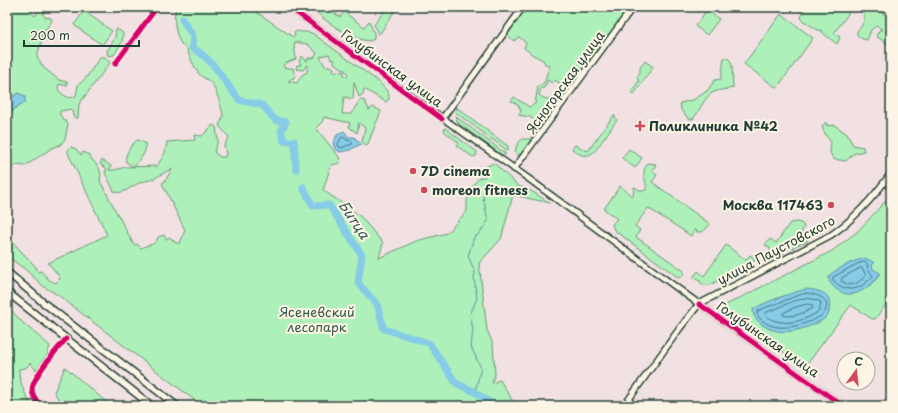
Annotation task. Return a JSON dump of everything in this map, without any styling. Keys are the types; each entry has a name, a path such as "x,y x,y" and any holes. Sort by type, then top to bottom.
{"highway":[{"path":"7,272 177,406"},
{"path":"7,292 152,406"}],"main road":[{"name":"Голубинская улица","path":"289,7 442,119 514,169 699,304 843,406"},
{"path":"442,119 523,7"},
{"name":"Ясногорская улица","path":"514,169 633,7"},
{"name":"улица Паустовского","path":"699,304 831,235 860,212 891,173"},
{"path":"624,406 699,304"}],"street":[{"path":"115,64 157,7"},
{"path":"41,406 34,397 32,390 34,384 54,352 66,339"}],"green space":[{"path":"7,7 17,7 19,9 23,7 33,7 30,12 35,16 41,7 46,7 43,14 45,17 51,18 52,21 42,34 37,57 44,68 59,80 67,82 67,86 59,84 58,88 64,95 70,98 76,96 78,85 86,78 100,57 105,57 110,63 79,104 78,118 73,116 72,109 60,111 60,115 68,124 65,139 60,145 52,148 25,166 15,165 7,173 7,137 10,133 7,130 7,123 14,110 24,103 15,96 10,98 7,97"},
{"name":"Ясеневский лесопарк","path":"176,7 249,7 293,37 295,36 294,33 297,31 312,33 379,82 386,90 389,99 386,102 364,89 363,94 359,97 354,82 353,99 344,97 342,114 351,114 360,100 365,101 369,110 373,107 381,111 367,146 362,142 365,128 359,123 357,133 349,127 350,123 324,117 322,122 316,128 339,157 340,163 331,165 323,190 360,216 383,243 379,258 416,241 447,233 467,211 469,194 473,185 482,177 485,177 485,167 494,163 518,186 528,189 550,203 513,195 501,239 479,263 487,330 493,344 495,374 492,383 500,380 514,403 514,406 202,406 58,295 44,287 26,270 7,256 7,236 35,266 38,272 41,271 49,280 56,283 60,277 48,263 107,235 68,153 68,150 71,147 76,149 81,155 83,152 88,154 99,168 101,183 134,245 137,244 141,248 154,243 158,237 164,235 166,239 170,237 176,243 181,241 185,230 162,183 165,181 172,169 153,179 139,183 123,192 117,192 114,191 105,173 107,169 100,164 102,160 111,166 109,170 126,167 157,166 165,153 167,142 195,140 194,135 202,136 213,125 216,127 218,141 214,152 220,157 225,157 226,153 224,146 229,137 219,126 223,117 215,89 210,82 199,74 187,50 182,45 175,27","holes":["295,42 307,44 317,53 314,58 308,58 307,61 302,56 299,61 301,65 297,65 296,69 303,70 308,65 307,72 302,75 297,83 288,81 295,77 293,68 285,68 283,65 296,59 294,46","329,54 331,60 334,59 334,63 345,70 348,74 347,77 344,76 344,71 333,72 334,68 331,66 325,66 320,57"]},
{"path":"313,7 326,7 340,17 344,12 364,27 369,21 374,33 374,39 369,41 351,36 323,18"},
{"path":"387,7 397,7 381,32 378,34 374,25"},
{"path":"527,7 629,7 566,93 561,89 563,85 554,80 552,83 548,80 544,88 541,88 539,95 542,97 552,99 555,97 557,98 562,94 564,96 542,126 530,117 518,115 521,112 519,106 511,101 514,97 529,107 535,104 538,86 544,83 550,66 545,64 543,60 524,48 526,43 519,37 514,41 507,35"},
{"path":"807,7 851,7 848,14 834,33 840,37 837,44 822,31 802,20 801,15"},
{"path":"858,7 874,7 891,19 891,43 889,45 876,36 880,29 883,31 877,25 871,30 867,40 858,36 857,31 862,25 864,16"},
{"path":"707,10 719,19 707,35 695,26"},
{"path":"84,11 112,31 102,45 74,25"},
{"path":"781,14 813,38 777,88 744,64"},
{"path":"117,29 123,33 122,42 114,55 108,56 107,51 115,38"},
{"path":"724,58 728,58 731,62 733,88 719,90 711,94 707,97 696,116 693,119 689,119 681,110 680,103 693,100 707,91 715,80 721,79"},
{"path":"645,61 653,67 634,94 631,92 639,81 637,78 640,68"},
{"path":"456,107 508,146 508,151 455,112"},
{"path":"614,115 617,120 595,151 589,155 583,155 572,149 575,145 588,151"},
{"path":"455,116 506,154 502,155 458,123"},
{"path":"825,123 827,123 827,126 834,125 843,131 847,134 853,145 863,147 864,151 853,154 846,161 833,159 830,152 831,142 826,136 822,127"},
{"path":"445,128 477,152 476,156 473,157 457,146 459,143 444,131"},
{"path":"538,128 541,129 521,155 517,155 515,151 517,145 522,139 530,139"},
{"path":"137,140 145,143 146,146 143,155 137,164 132,166 126,162 126,156 130,147"},
{"path":"629,149 642,158 635,168 622,158"},
{"path":"648,163 656,164 652,171 657,175 652,182 710,224 701,232 697,232 695,229 691,236 648,208 635,226 640,230 636,237 684,271 683,275 679,278 614,230 612,224 617,219 604,209 620,186 633,196 634,187 642,191 646,190 644,170"},
{"path":"891,195 891,298 875,319 872,319 851,305 805,367 722,309 726,305 832,251 858,231"},
{"path":"790,223 801,223 804,226 801,235 808,237 807,242 797,245 794,248 786,249 783,254 778,255 775,259 771,258 769,254 770,248 765,245 770,239 776,243"},
{"path":"726,245 746,260 750,255 756,260 733,271 729,275 710,285 702,285 700,281 693,278 698,271 704,276"},
{"path":"7,306 23,323 50,346 47,355 36,370 30,363 26,368 19,369 23,388 32,406 7,406"},
{"path":"65,367 111,406 63,406 54,392"}],"water":[{"path":"18,93 25,96 25,103 14,110 7,123 9,111 7,97 11,98"},
{"path":"343,131 348,137 354,137 361,144 350,150 340,152 335,149 333,143 336,136"},
{"path":"865,258 874,263 872,265 873,269 880,273 876,280 869,286 857,293 845,294 831,284 828,277 834,271"},
{"path":"806,289 824,293 829,299 830,304 828,315 825,318 802,329 783,332 770,329 757,321 753,309"}],"waterway":[{"name":"Битца","path":"182,19 193,36 192,48 199,52 212,64 239,100 262,105 275,120 286,122 281,131 284,141 294,141 296,169"},
{"path":"475,392 481,368 471,347 473,329 470,315 477,298 474,279 475,272 468,256 474,237 478,235 488,221 483,197 489,186"},
{"name":"Битца","path":"303,187 313,206 329,205 362,255 358,283 377,304 384,329 429,343 456,383 475,392 495,406"}],"cycle path":[{"path":"115,64 157,7"},
{"path":"289,7 442,119"},
{"path":"699,304 843,406"},
{"path":"41,406 33,394 33,384 46,363 66,339"}],"place":[{"name":"Поликлиника №42","path":"640,126"},
{"name":"7D cinema","path":"413,171"},
{"name":"moreon fitness","path":"424,190"},
{"name":"Москва 117463","path":"831,205"}]}
